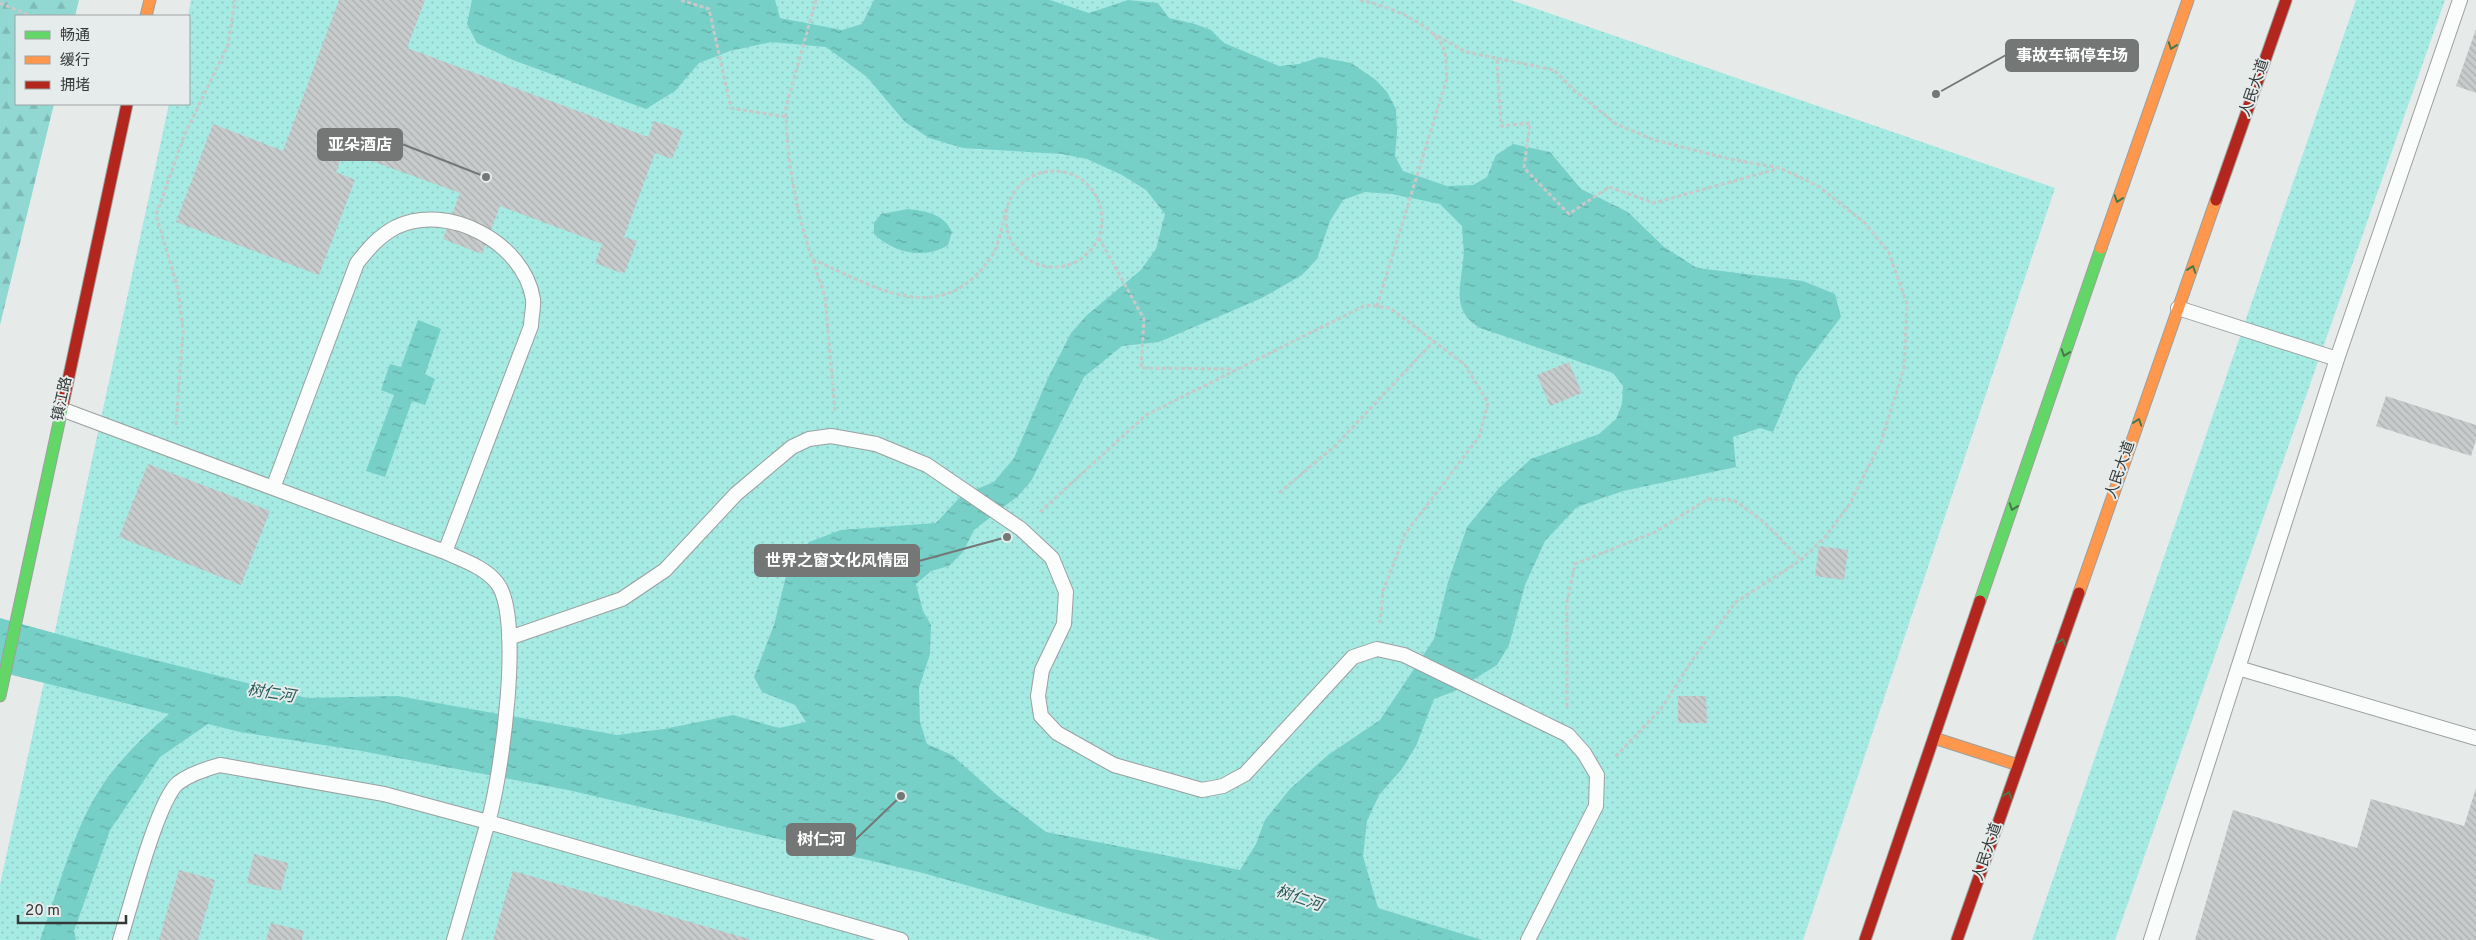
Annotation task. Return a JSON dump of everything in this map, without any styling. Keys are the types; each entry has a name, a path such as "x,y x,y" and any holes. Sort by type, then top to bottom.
{"main road":[{"path":"146,15 150,0"},
{"path":"1864,940 2125,177 2188,0"},
{"name":"人民大道","path":"1960,939 2018,765 2286,0"},
{"name":"镇江路","path":"0,693 127,105"},
{"path":"1934,738 2018,765"}],"lane":[{"path":"2151,940 2337,359 2460,0"},
{"path":"273,488 357,262 375,240 398,226 428,219 470,226 502,245 524,276 533,299 531,326 445,552"},
{"path":"2178,308 2337,359"},
{"path":"61,409 445,552 479,568 498,583 505,603 510,665 496,794 454,940"},
{"path":"509,638 622,599 664,570 736,494 792,447 809,439 831,436 876,444 927,465 1021,529 1052,558 1066,592 1064,624 1042,670 1038,696 1041,716 1057,733 1114,765 1202,790 1223,786 1245,774 1353,658 1377,649 1404,655 1568,735 1584,753 1597,775 1596,806 1528,940"},
{"path":"2238,668 2476,738"},
{"path":"120,940 163,805 177,784 198,772 220,765 384,794 902,940"}],"path":[{"path":"174,451 183,331 178,289 156,215 184,136 228,45 235,0"},
{"path":"681,0 709,9 731,108 786,117"},
{"path":"816,0 786,106 786,139 800,222 825,297 831,376 840,438"},
{"path":"1360,0 1389,6 1466,52 1554,70 1616,124 1654,140 1730,159 1780,168 1818,186 1865,223 1889,253 1907,304 1904,368 1881,442 1849,505 1825,538 1801,560 1736,602 1695,656 1661,709 1597,775"},
{"path":"0,3 29,15"},
{"path":"1377,306 1448,78 1444,49 1432,33"},
{"path":"1497,59 1501,126 1530,123 1524,168 1569,214 1609,187 1654,203 1780,168"},
{"path":"812,259 893,295 922,299 943,295 970,281 994,252 1006,209 1012,194 1022,182 1036,174 1052,170 1069,172 1083,180 1098,199 1101,206 1103,223 1099,238 1091,252 1078,262 1063,268 1040,265 1019,253 1010,240 1006,225 1006,209"},
{"path":"1099,238 1144,319 1141,368 1234,369"},
{"path":"1021,529 1146,415 1366,304 1390,308 1465,365 1488,403 1479,437 1405,534 1383,591 1377,649"},
{"path":"1279,494 1336,446 1434,341"},
{"path":"1568,735 1566,602 1575,564 1655,532 1708,500 1734,500 1764,522 1801,560"}],"shaded area":[{"path":"191,0 1511,0 2055,188 1803,940 0,940 0,885 169,105 190,105 190,15 188,15"},
{"path":"2356,0 2445,0 2115,940 2032,940"}],"green space":[{"path":"0,0 79,0 75,15 15,15 15,105 54,105 0,325"}],"water":[{"path":"472,0 775,0 780,18 842,30 862,24 874,0 1050,0 1089,13 1128,0 1158,3 1169,18 1211,30 1224,43 1279,66 1299,64 1320,57 1351,63 1376,80 1387,92 1396,109 1395,156 1403,171 1447,186 1473,185 1487,177 1496,155 1513,144 1550,152 1581,189 1628,212 1664,247 1697,268 1803,281 1835,294 1841,317 1797,375 1773,432 1760,428 1733,437 1736,467 1623,491 1577,507 1545,541 1525,585 1509,645 1497,665 1455,691 1434,699 1416,746 1401,770 1379,795 1367,821 1363,856 1378,908 1482,940 1161,940 923,873 568,790 356,750 240,732 208,724 160,757 110,830 74,931 76,940 40,940 68,857 95,797 128,753 169,714 0,672 0,618 119,651 307,698 398,696 617,735 664,729 733,715 779,728 806,722 795,705 762,692 754,677 774,625 788,568 809,542 841,530 936,523 962,495 994,482 1014,458 1048,378 1071,333 1086,316 1141,270 1156,249 1165,214 1146,190 1122,175 1087,159 1062,154 963,148 929,138 905,122 867,77 826,47 771,42 730,51 699,63 675,91 646,109 513,60 477,43 467,24","holes":["1365,192 1392,194 1440,204 1462,226 1464,252 1460,299 1465,314 1471,321 1480,328 1613,373 1623,386 1622,404 1616,419 1599,434 1531,459 1499,488 1467,527 1448,582 1434,639 1380,720 1328,755 1290,789 1265,820 1256,844 1240,870 1046,832 997,795 952,755 927,744 920,722 919,688 930,654 931,625 923,611 916,584 931,571 949,566 963,552 974,530 1018,496 1031,481 1084,377 1122,346 1159,342 1262,298 1302,275 1317,259 1330,221 1343,200"]},
{"path":"908,209 934,214 944,221 952,232 948,245 939,250 929,252 910,252 891,246 874,234 874,223 881,214"},
{"path":"418,320 441,329 425,374 435,379 425,405 412,401 385,477 366,471 394,395 381,390 390,364 401,367"}],"building":[{"path":"339,0 425,0 407,48 648,137 654,121 683,131 672,159 655,153 624,237 637,241 624,274 595,263 602,244 500,206 482,254 443,239 460,193 344,151 336,172 355,180 319,275 176,222 213,124 283,151"},
{"path":"2476,29 2476,93 2456,86"},
{"path":"1569,362 1582,393 1550,406 1537,375"},
{"path":"2386,396 2476,425 2476,440 2471,456 2376,426"},
{"path":"148,464 270,511 241,585 119,537"},
{"path":"1819,546 1848,550 1844,580 1815,576"},
{"path":"1678,696 1706,696 1707,723 1678,723"},
{"path":"2476,788 2476,940 2195,940 2233,810 2357,848 2371,799 2464,826"},
{"path":"254,854 288,863 281,891 247,883"},
{"path":"179,870 215,880 198,940 159,940"},
{"path":"513,871 749,939 749,940 493,940"},
{"path":"271,923 304,931 302,940 266,940"}],"traffic: fast":[{"path":"1980,601 2101,248"},
{"path":"0,696 63,404"}],"traffic: slow":[{"path":"146,15 150,0"},
{"path":"2101,248 2188,0"},
{"path":"2079,593 2216,200"},
{"path":"1934,738 2018,765"}],"traffic: jam":[{"path":"2216,200 2286,0"},
{"path":"63,404 127,105"},
{"path":"1957,940 2079,593"},
{"path":"1865,940 1980,601"}],"place":[{"name":"事故车辆停车场","path":"1936,94"},
{"name":"亚朵酒店","path":"486,177"},
{"name":"世界之窗文化风情园","path":"1007,537"},
{"name":"树仁河","path":"901,796"}]}
